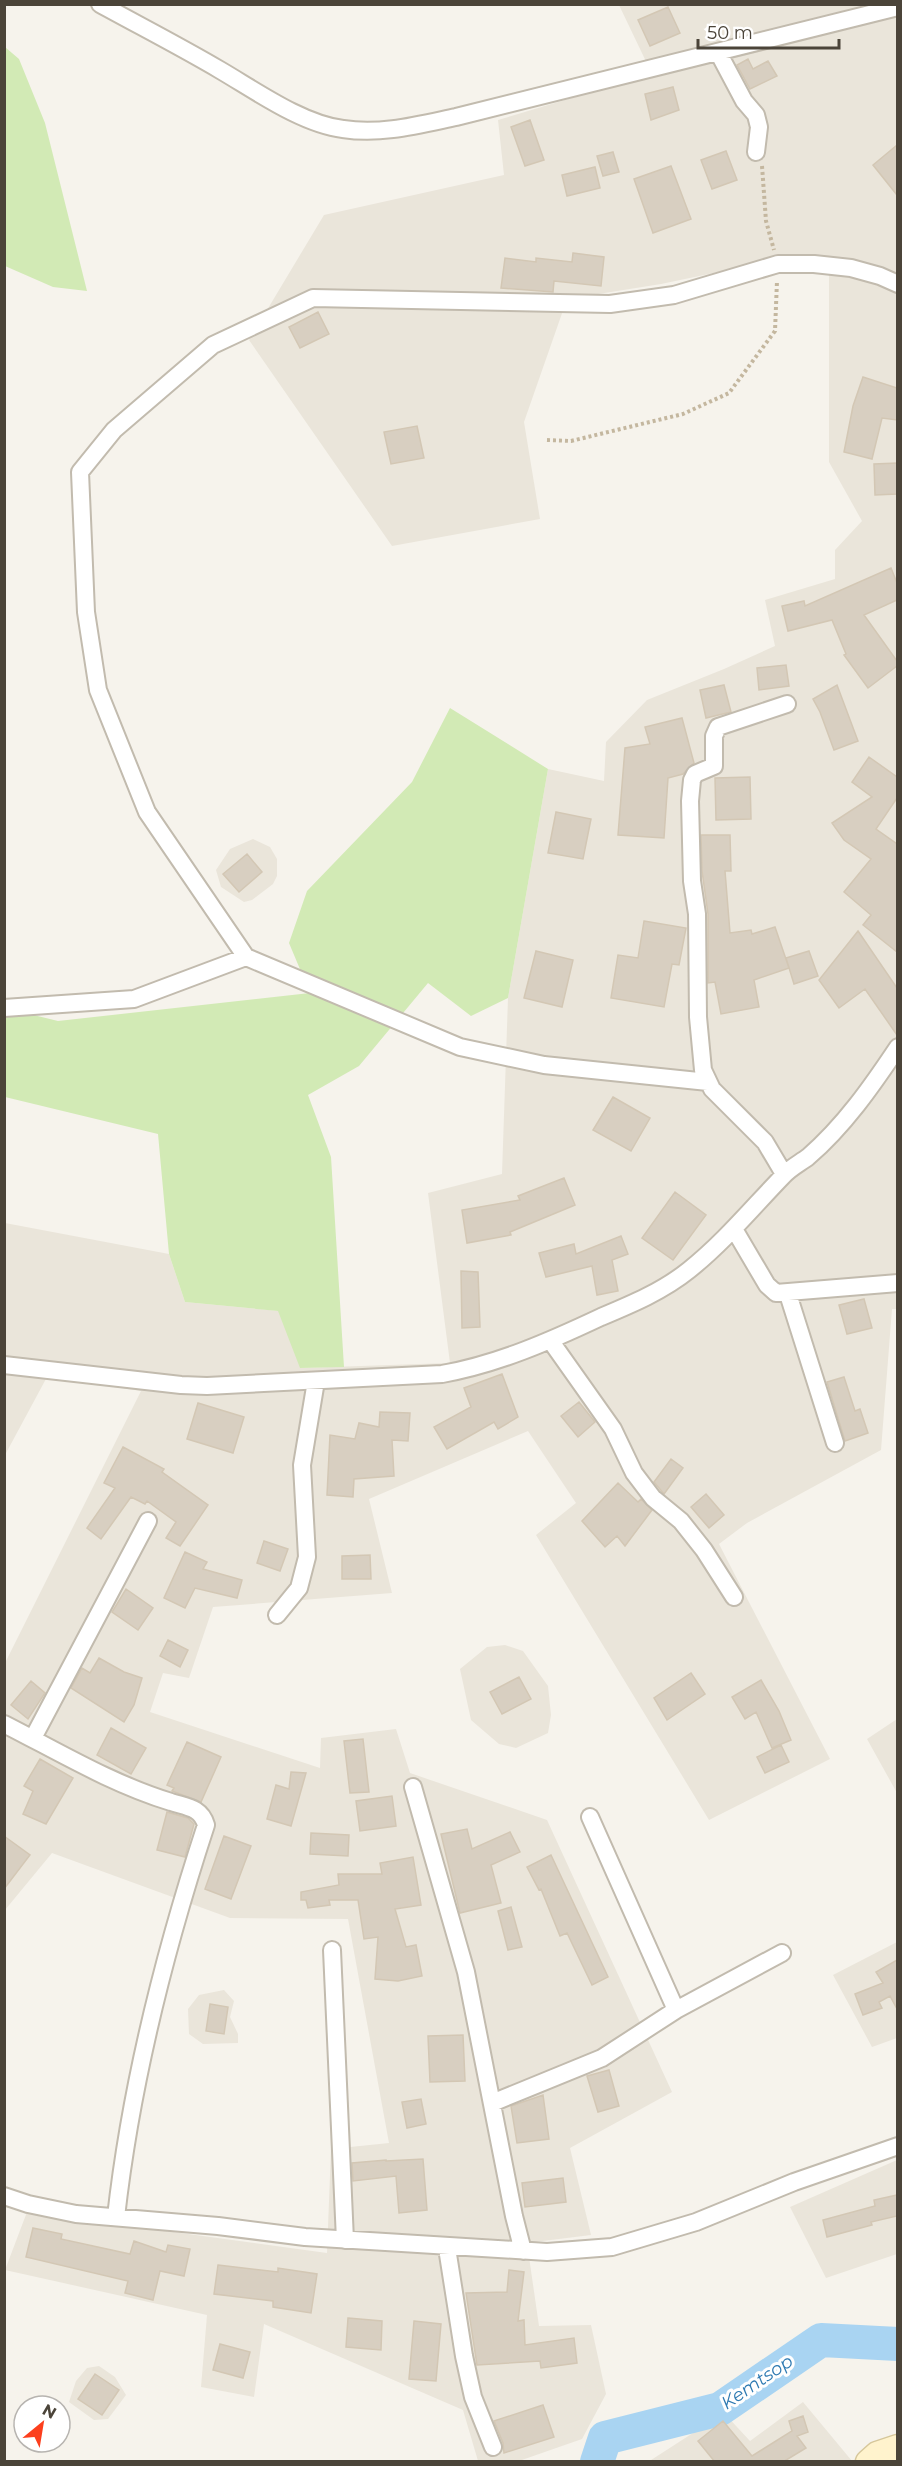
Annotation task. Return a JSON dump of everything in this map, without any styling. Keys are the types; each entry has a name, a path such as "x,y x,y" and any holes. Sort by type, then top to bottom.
{"street":[{"path":"100,4 283,106 321,124 342,129 386,131 456,117 897,8"},
{"path":"718,52 744,101 756,115 759,127 756,152"},
{"path":"708,1082 544,1065 460,1047 246,957 147,812 98,690 86,612 80,472 114,430 213,345 313,298 610,304 674,295 778,264 814,264 851,268 880,276 897,284"},
{"path":"784,1174 765,1142 718,1096 708,1082 704,1070 698,1017 697,914 692,880 690,801 692,780 695,774 714,766 714,736 718,726 786,704"},
{"path":"4,1008 134,999 246,957"},
{"path":"4,1365 181,1385 423,1375 462,1370 502,1359 550,1340 668,1286 690,1269 734,1229 784,1174 809,1156 843,1120 881,1075 897,1047"},
{"path":"734,1229 767,1285 776,1293 788,1294 897,1284"},
{"path":"788,1294 835,1443"},
{"path":"550,1340 614,1429 634,1473 653,1498 681,1521 704,1550 734,1597"},
{"path":"277,1614 299,1587 307,1557 302,1465 316,1381"},
{"path":"33,1738 148,1521"},
{"path":"4,1724 109,1778 197,1810 204,1817 206,1825 163,1969 140,2061 124,2150 116,2217"},
{"path":"413,1787 466,1972 514,2216 523,2251"},
{"path":"590,1817 676,2010"},
{"path":"332,1950 345,2240"},
{"path":"492,2103 602,2058 676,2010 782,1953"},
{"path":"4,2196 28,2204 76,2214 345,2240 447,2248 547,2252 612,2247 696,2222 794,2182 897,2146"},
{"path":"447,2248 464,2356 473,2397 493,2447"},
{"path":"868,2462 878,2454 897,2446"}],"path":[{"path":"547,440 571,441 683,414 729,393 775,331 778,264 766,221 764,169 756,152"}],"shaded area":[{"path":"619,5 897,5 897,1309 892,1309 881,1450 747,1523 719,1544 830,1759 709,1820 536,1535 576,1503 528,1431 369,1499 392,1593 213,1607 189,1678 163,1673 150,1712 320,1768 321,1738 396,1729 410,1773 547,1820 672,2092 570,2148 591,2235 527,2243 539,2326 591,2325 606,2394 582,2439 519,2461 478,2461 463,2410 264,2324 254,2397 201,2387 207,2315 5,2270 27,2212 327,2253 331,2149 389,2143 348,1919 230,1918 52,1853 5,1910 5,1663 141,1391 47,1377 5,1455 5,1223 169,1254 185,1302 279,1311 301,1368 450,1363 428,1193 502,1174 508,998 548,769 604,781 606,742 647,700 775,646 765,600 835,579 835,550 862,521 829,462 829,261 791,257 661,284 567,299 524,422 540,519 392,546 249,340 324,215 504,175 498,120 652,74"},
{"path":"253,839 270,847 277,859 277,876 273,884 252,900 244,902 221,887 216,870 230,849"},
{"path":"505,1645 523,1651 548,1686 551,1715 548,1733 516,1748 499,1744 471,1720 460,1669 487,1647"},
{"path":"897,1719 897,1793 867,1739"},
{"path":"897,1942 897,2038 872,2047 833,1975"},
{"path":"224,1990 234,2001 230,2017 238,2034 238,2043 203,2044 189,2034 188,2009 199,1995"},
{"path":"897,2160 897,2254 826,2278 790,2207"},
{"path":"99,2366 115,2377 126,2395 108,2419 94,2420 72,2404 72,2394 76,2381 87,2368"},
{"path":"803,2402 852,2461 648,2462 724,2413 750,2441"}],"green space":[{"path":"5,47 19,59 45,123 87,291 53,287 5,266"},
{"path":"450,708 548,769 508,998 471,1016 428,983 359,1066 308,1095 331,1157 344,1367 300,1368 278,1311 185,1302 169,1254 158,1134 5,1097 5,1008 58,1021 310,993 289,943 307,891 412,782"}],"building":[{"path":"668,7 680,33 650,46 638,20"},
{"path":"748,59 753,69 768,61 777,76 750,89 737,65"},
{"path":"673,87 679,110 651,120 645,94"},
{"path":"530,120 544,160 525,166 511,127"},
{"path":"897,145 897,195 873,165"},
{"path":"726,151 737,180 712,189 701,160"},
{"path":"613,152 619,172 603,176 597,156"},
{"path":"671,166 691,219 653,233 634,179"},
{"path":"595,167 600,188 567,196 562,175"},
{"path":"573,253 604,257 601,286 554,281 553,292 501,288 505,258 536,262 536,258 572,262"},
{"path":"318,312 329,334 300,348 289,327"},
{"path":"863,377 897,388 897,420 882,418 872,459 844,452 853,406"},
{"path":"417,426 424,458 391,464 384,432"},
{"path":"897,463 897,494 875,495 874,464"},
{"path":"891,568 897,583 897,600 864,615 897,661 897,666 868,688 844,655 846,654 832,620 788,631 782,606 804,601 805,606"},
{"path":"786,665 789,686 759,690 757,668"},
{"path":"724,685 731,712 706,718 700,690"},
{"path":"837,685 858,741 834,750 813,699"},
{"path":"682,718 694,763 683,774 668,778 664,838 618,835 625,748 650,744 645,727"},
{"path":"869,757 897,777 897,798 876,829 897,844 897,952 863,925 871,915 844,892 871,859 844,840 832,823 872,797 852,782"},
{"path":"750,777 751,819 716,820 715,778"},
{"path":"556,812 591,819 583,859 548,853"},
{"path":"701,835 730,835 731,871 725,871 730,933 751,930 752,934 775,927 789,968 754,980 759,1007 721,1014 715,982 708,983 708,914 702,871"},
{"path":"247,854 262,872 239,892 223,874"},
{"path":"644,921 686,928 679,965 672,964 664,1007 611,998 618,955 638,958"},
{"path":"858,931 897,988 897,1035 865,989 839,1008 819,980"},
{"path":"536,951 573,960 562,1007 524,998"},
{"path":"809,951 818,976 794,984 786,958"},
{"path":"613,1097 650,1118 631,1151 593,1130"},
{"path":"564,1178 575,1205 510,1232 511,1235 467,1243 462,1210 520,1200 518,1196"},
{"path":"675,1192 706,1215 673,1260 642,1238"},
{"path":"621,1236 628,1254 612,1260 618,1291 597,1295 592,1266 546,1277 539,1253 574,1244 576,1254"},
{"path":"461,1271 478,1272 480,1327 462,1328"},
{"path":"864,1299 872,1328 847,1334 839,1305"},
{"path":"502,1374 518,1417 498,1429 494,1422 447,1449 434,1427 471,1407 464,1388"},
{"path":"844,1377 855,1411 860,1409 868,1433 845,1441 827,1382"},
{"path":"579,1402 595,1422 578,1437 561,1416"},
{"path":"198,1403 244,1417 233,1453 187,1439"},
{"path":"380,1412 410,1413 408,1441 392,1440 394,1476 354,1479 353,1497 327,1495 330,1435 355,1439 359,1423 379,1427"},
{"path":"123,1447 164,1469 162,1472 208,1505 180,1546 166,1538 176,1522 147,1501 145,1504 131,1497 101,1539 87,1528 115,1488 104,1483"},
{"path":"671,1459 683,1468 664,1494 654,1482"},
{"path":"618,1483 638,1502 641,1499 652,1510 625,1546 617,1536 605,1547 582,1521"},
{"path":"706,1494 724,1515 709,1528 691,1507"},
{"path":"264,1541 288,1549 280,1571 257,1563"},
{"path":"185,1552 207,1562 203,1569 242,1580 237,1598 195,1588 185,1608 164,1598"},
{"path":"370,1555 371,1579 342,1579 342,1556"},
{"path":"126,1589 153,1608 138,1630 112,1612"},
{"path":"168,1640 188,1650 180,1667 160,1656"},
{"path":"99,1658 124,1672 142,1678 134,1705 124,1722 71,1688 82,1668 90,1673"},
{"path":"691,1673 705,1694 667,1720 654,1698"},
{"path":"519,1677 531,1699 502,1714 490,1692"},
{"path":"761,1680 779,1711 791,1740 772,1748 756,1712 745,1719 732,1697"},
{"path":"31,1681 45,1693 28,1719 11,1705"},
{"path":"111,1728 146,1748 131,1774 97,1755"},
{"path":"363,1739 369,1792 350,1793 344,1741"},
{"path":"187,1742 221,1757 201,1802 172,1791 174,1788 167,1785"},
{"path":"781,1745 789,1762 765,1773 757,1757"},
{"path":"40,1759 73,1778 46,1824 23,1814 33,1791 24,1786"},
{"path":"291,1772 306,1773 291,1826 267,1819 276,1785 289,1789"},
{"path":"392,1796 396,1826 360,1831 356,1801"},
{"path":"167,1812 188,1818 194,1824 185,1857 157,1850"},
{"path":"467,1829 472,1849 510,1832 520,1852 491,1865 501,1903 460,1913 441,1834"},
{"path":"311,1833 349,1835 348,1856 310,1854"},
{"path":"4,1836 30,1855 4,1889"},
{"path":"224,1836 251,1846 231,1899 205,1889"},
{"path":"551,1855 608,1977 592,1985 567,1933 560,1936 541,1889 539,1890 527,1867"},
{"path":"413,1857 421,1905 395,1909 406,1947 416,1945 422,1976 398,1981 375,1979 378,1937 364,1939 358,1900 329,1900 330,1905 308,1908 306,1900 301,1900 301,1892 339,1885 338,1874 382,1874 380,1863"},
{"path":"511,1907 522,1947 508,1950 498,1911"},
{"path":"897,1960 897,2009 890,1996 879,2002 882,2008 863,2015 855,1994 883,1983 876,1972"},
{"path":"210,2004 228,2007 224,2034 206,2031"},
{"path":"463,2035 465,2081 430,2082 428,2036"},
{"path":"609,2070 619,2106 598,2112 587,2076"},
{"path":"543,2095 549,2139 517,2143 511,2106"},
{"path":"421,2099 426,2124 407,2128 402,2102"},
{"path":"423,2159 427,2210 399,2213 396,2176 353,2181 352,2163"},
{"path":"563,2178 566,2202 525,2207 522,2183"},
{"path":"897,2195 897,2216 827,2237 823,2220 875,2206 874,2200"},
{"path":"33,2228 62,2234 61,2239 130,2254 134,2241 166,2252 168,2245 190,2249 184,2276 160,2271 153,2300 125,2293 128,2281 26,2257"},
{"path":"218,2265 278,2272 278,2268 317,2274 311,2313 273,2307 273,2301 214,2294"},
{"path":"509,2270 524,2272 518,2321 524,2320 525,2345 574,2338 577,2363 541,2368 540,2361 477,2365 466,2293 507,2292"},
{"path":"348,2318 382,2321 381,2350 346,2347"},
{"path":"414,2321 441,2324 436,2381 409,2379"},
{"path":"220,2344 250,2352 243,2378 213,2370"},
{"path":"95,2374 119,2390 102,2415 78,2399"},
{"path":"543,2405 554,2437 504,2453 503,2443 494,2421"},
{"path":"803,2416 808,2432 797,2436 806,2448 783,2462 715,2462 698,2441 723,2421 752,2456 792,2431 789,2421"}],"waterway":[{"name":"Kemtsop","path":"597,2462 605,2438 720,2409 821,2340 898,2344"}]}
